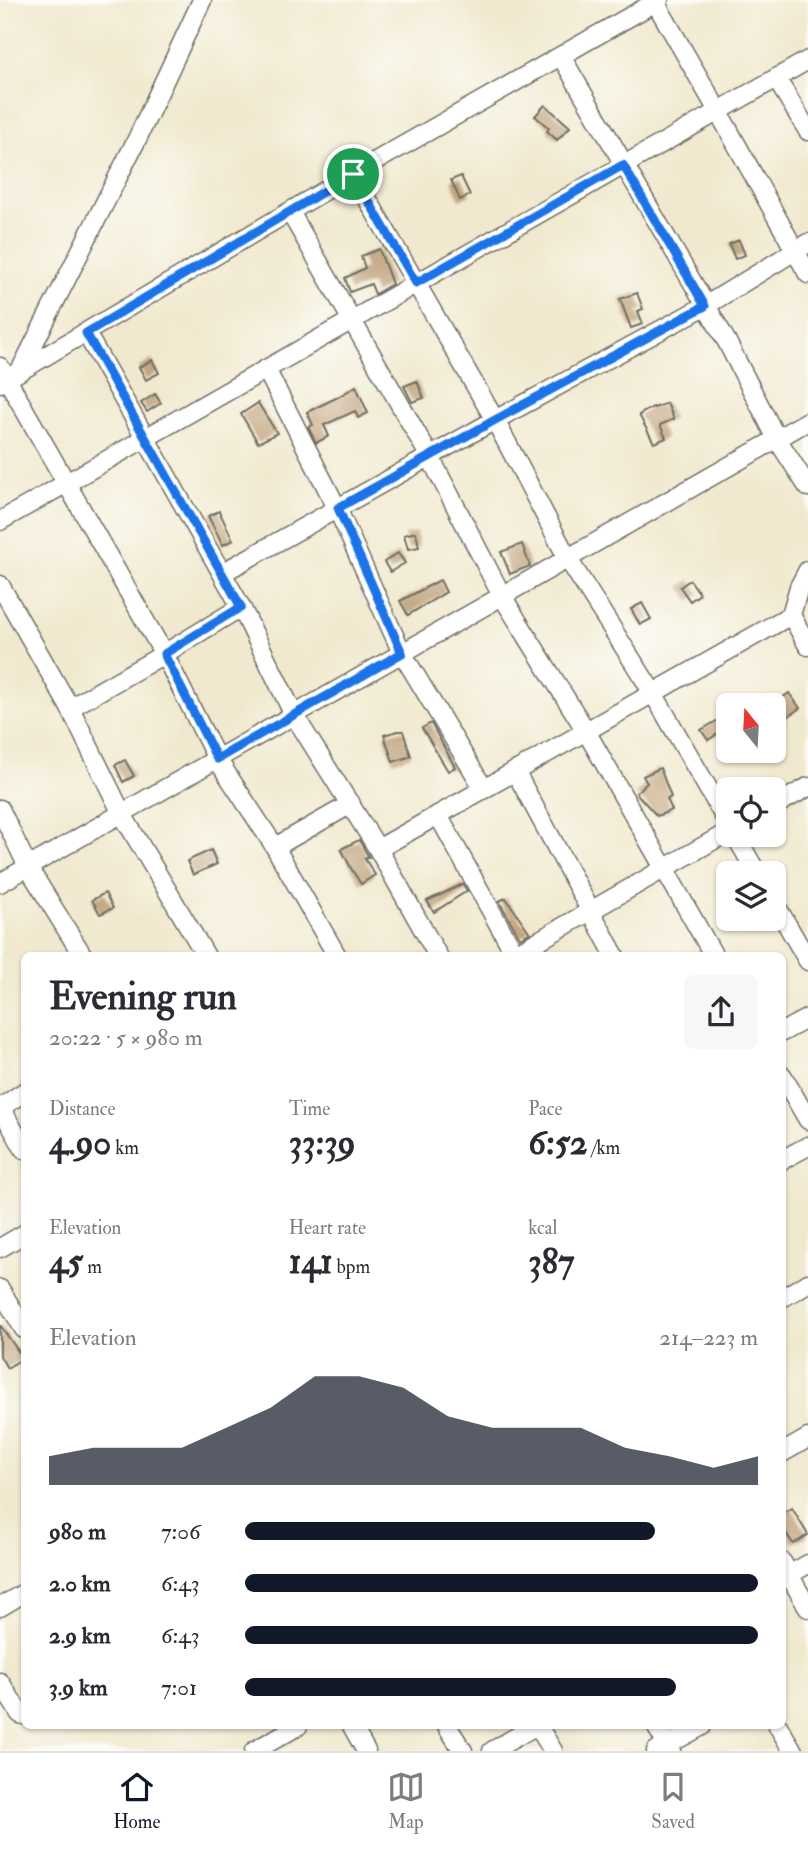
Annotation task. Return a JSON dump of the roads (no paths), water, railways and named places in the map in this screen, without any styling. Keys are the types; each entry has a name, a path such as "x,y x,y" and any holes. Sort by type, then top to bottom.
{"street":[{"path":"7,375 138,137 202,0"},
{"path":"7,375 86,333 353,174 656,1 718,111 802,248 808,274"},
{"path":"561,56 726,340 777,439 808,487"},
{"path":"0,521 808,60"},
{"path":"776,78 808,131"},
{"path":"353,174 495,420 568,559 653,693 716,802"},
{"path":"290,212 430,457 502,596 586,731 712,952"},
{"path":"222,573 705,306 802,248"},
{"path":"86,333 241,607 294,715 378,849 436,952"},
{"path":"266,369 338,508 402,653 484,789"},
{"path":"7,375 164,654 217,759 275,847 335,952"},
{"path":"0,883 808,421"},
{"path":"378,849 791,615 799,587 808,570"},
{"path":"0,585 70,708 121,814 204,952"},
{"path":"70,708 241,607"},
{"path":"791,615 808,646"},
{"path":"515,771 613,952"},
{"path":"786,799 808,787"},
{"path":"275,847 351,804"},
{"path":"0,809 28,867 81,952"},
{"path":"438,815 513,952"},
{"path":"520,952 716,839"},
{"path":"786,923 808,961"},
{"path":"786,1030 808,1018"},
{"path":"786,1082 808,1121"},
{"path":"21,1095 0,1107 21,1144"},
{"path":"786,1158 808,1146"},
{"path":"0,1248 21,1236"},
{"path":"786,1296 808,1283"},
{"path":"0,1289 21,1324"},
{"path":"786,1450 808,1438"},
{"path":"786,1572 808,1564"},
{"path":"786,1574 808,1608"},
{"path":"0,1608 21,1595"},
{"path":"0,1682 21,1714"},
{"path":"254,1751 293,1729"},
{"path":"354,1729 366,1751"},
{"path":"449,1729 463,1751"},
{"path":"492,1751 531,1729"},
{"path":"538,1729 553,1751"},
{"path":"657,1729 664,1749 697,1729"},
{"path":"780,1729 793,1751"}]}
